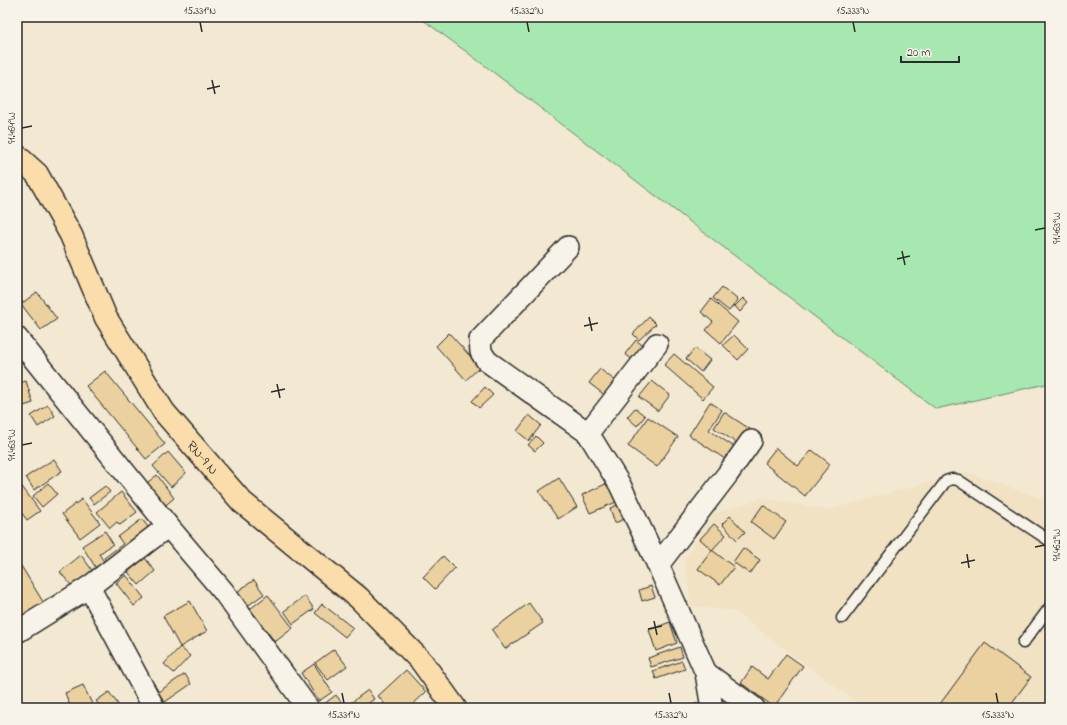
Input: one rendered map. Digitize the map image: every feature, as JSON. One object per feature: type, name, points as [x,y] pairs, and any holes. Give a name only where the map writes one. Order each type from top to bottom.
[{"type":"main road","name":"RN-9 N","points":[[17,156],[37,174],[71,235],[106,318],[164,412],[242,502],[359,598],[422,662],[455,708]]},
{"type":"street","points":[[568,247],[480,340],[481,352],[487,361],[588,433],[620,486],[658,565],[706,673],[712,708]]},
{"type":"street","points":[[17,338],[168,526],[223,591],[308,708]]},
{"type":"street","points":[[588,433],[657,344]]},
{"type":"street","points":[[658,565],[751,441]]},
{"type":"street","points":[[17,632],[89,587],[168,526]]},
{"type":"street","points":[[89,587],[154,708]]},
{"type":"street","points":[[706,673],[754,708]]},
{"type":"lane","points":[[842,618],[946,481],[952,479],[958,480],[1050,541]]},
{"type":"lane","points":[[1023,642],[1050,607]]},
{"type":"shaded area","points":[[966,472],[1050,502],[1050,708],[864,708],[734,611],[691,606],[685,558],[713,514],[763,498],[828,510]]},
{"type":"green space","points":[[419,17],[1050,17],[1050,383],[936,409]]},
{"type":"building","points":[[722,287],[738,300],[729,311],[713,298]]},
{"type":"building","points":[[37,292],[57,319],[41,330],[21,304]]},
{"type":"building","points":[[743,298],[748,303],[740,312],[735,306]]},
{"type":"building","points":[[711,299],[738,322],[721,343],[706,330],[713,322],[701,312]]},
{"type":"building","points":[[649,317],[656,324],[639,340],[633,334]]},
{"type":"building","points":[[449,333],[480,367],[466,380],[436,346]]},
{"type":"building","points":[[734,335],[748,349],[738,360],[723,345]]},
{"type":"building","points":[[636,340],[647,349],[637,363],[625,354]]},
{"type":"building","points":[[695,348],[710,360],[701,372],[686,359]]},
{"type":"building","points":[[674,354],[713,387],[703,399],[664,365]]},
{"type":"building","points":[[600,369],[622,386],[611,400],[589,383]]},
{"type":"building","points":[[105,371],[165,444],[146,459],[86,386]]},
{"type":"building","points":[[26,381],[33,403],[17,408],[17,384]]},
{"type":"building","points":[[652,381],[670,395],[658,411],[639,397]]},
{"type":"building","points":[[485,387],[493,395],[479,408],[472,401]]},
{"type":"building","points":[[710,402],[722,410],[709,430],[739,450],[731,463],[689,435]]},
{"type":"building","points":[[48,405],[55,416],[38,427],[31,416]]},
{"type":"building","points":[[635,408],[645,416],[637,426],[627,417]]},
{"type":"building","points":[[724,412],[753,431],[743,447],[714,428]]},
{"type":"building","points":[[529,415],[541,425],[529,441],[517,431]]},
{"type":"building","points":[[648,417],[678,437],[657,467],[628,446]]},
{"type":"building","points":[[536,436],[543,443],[535,451],[528,445]]},
{"type":"building","points":[[776,448],[798,466],[812,450],[830,464],[805,496],[764,463]]},
{"type":"building","points":[[168,452],[186,473],[171,487],[153,466]]},
{"type":"building","points":[[54,459],[62,471],[34,490],[26,477]]},
{"type":"building","points":[[157,475],[174,498],[161,509],[143,486]]},
{"type":"building","points":[[559,478],[577,507],[558,519],[539,491]]},
{"type":"building","points":[[17,480],[40,511],[27,520],[17,507]]},
{"type":"building","points":[[612,481],[621,500],[590,513],[582,495]]},
{"type":"building","points":[[48,483],[57,494],[42,507],[33,496]]},
{"type":"building","points":[[105,486],[110,492],[94,504],[89,498]]},
{"type":"building","points":[[121,492],[137,512],[120,525],[117,522],[110,528],[97,512]]},
{"type":"building","points":[[82,499],[100,523],[80,538],[62,514]]},
{"type":"building","points":[[622,503],[629,517],[615,523],[610,508]]},
{"type":"building","points":[[763,505],[786,522],[774,539],[751,522]]},
{"type":"building","points":[[730,516],[745,532],[737,540],[722,524]]},
{"type":"building","points":[[142,519],[153,534],[110,566],[104,558],[123,544],[118,537]]},
{"type":"building","points":[[714,524],[726,535],[712,550],[700,539]]},
{"type":"building","points":[[105,531],[113,544],[99,554],[105,563],[96,568],[82,546]]},
{"type":"building","points":[[743,548],[760,560],[750,574],[733,562]]},
{"type":"building","points":[[712,550],[734,567],[720,585],[698,569]]},
{"type":"building","points":[[81,555],[95,574],[75,590],[60,572]]},
{"type":"building","points":[[443,556],[455,568],[435,589],[423,577]]},
{"type":"building","points":[[145,558],[155,571],[139,585],[128,572]]},
{"type":"building","points":[[17,561],[45,605],[17,623]]},
{"type":"building","points":[[126,575],[144,598],[134,606],[116,583]]},
{"type":"building","points":[[254,580],[264,594],[246,607],[235,593]]},
{"type":"building","points":[[651,586],[655,597],[642,601],[639,590]]},
{"type":"building","points":[[268,595],[293,628],[275,642],[250,609]]},
{"type":"building","points":[[305,596],[314,609],[293,624],[284,611]]},
{"type":"building","points":[[190,601],[207,631],[180,647],[163,616]]},
{"type":"building","points":[[529,603],[543,623],[505,649],[492,630]]},
{"type":"building","points":[[322,604],[353,628],[345,637],[315,613]]},
{"type":"building","points":[[670,622],[677,643],[656,651],[649,630]]},
{"type":"building","points":[[985,643],[1031,677],[1008,708],[937,708]]},
{"type":"building","points":[[180,647],[190,656],[174,673],[164,664]]},
{"type":"building","points":[[680,647],[683,657],[651,667],[648,658]]},
{"type":"building","points":[[334,649],[347,666],[328,680],[315,663]]},
{"type":"building","points":[[786,654],[803,666],[774,707],[741,683],[752,667],[768,679]]},
{"type":"building","points":[[682,661],[685,669],[656,679],[653,671]]},
{"type":"building","points":[[314,664],[332,692],[319,701],[301,673]]},
{"type":"building","points":[[406,670],[426,692],[409,708],[388,708],[378,696]]},
{"type":"building","points":[[185,674],[191,684],[165,702],[158,692]]},
{"type":"building","points":[[83,685],[94,708],[71,708],[65,693]]},
{"type":"building","points":[[368,690],[374,699],[362,708],[320,707],[336,695],[345,707]]},
{"type":"building","points":[[109,692],[120,707],[119,708],[102,708],[96,701]]},
{"type":"building","points":[[701,702],[703,708],[683,708]]}]
